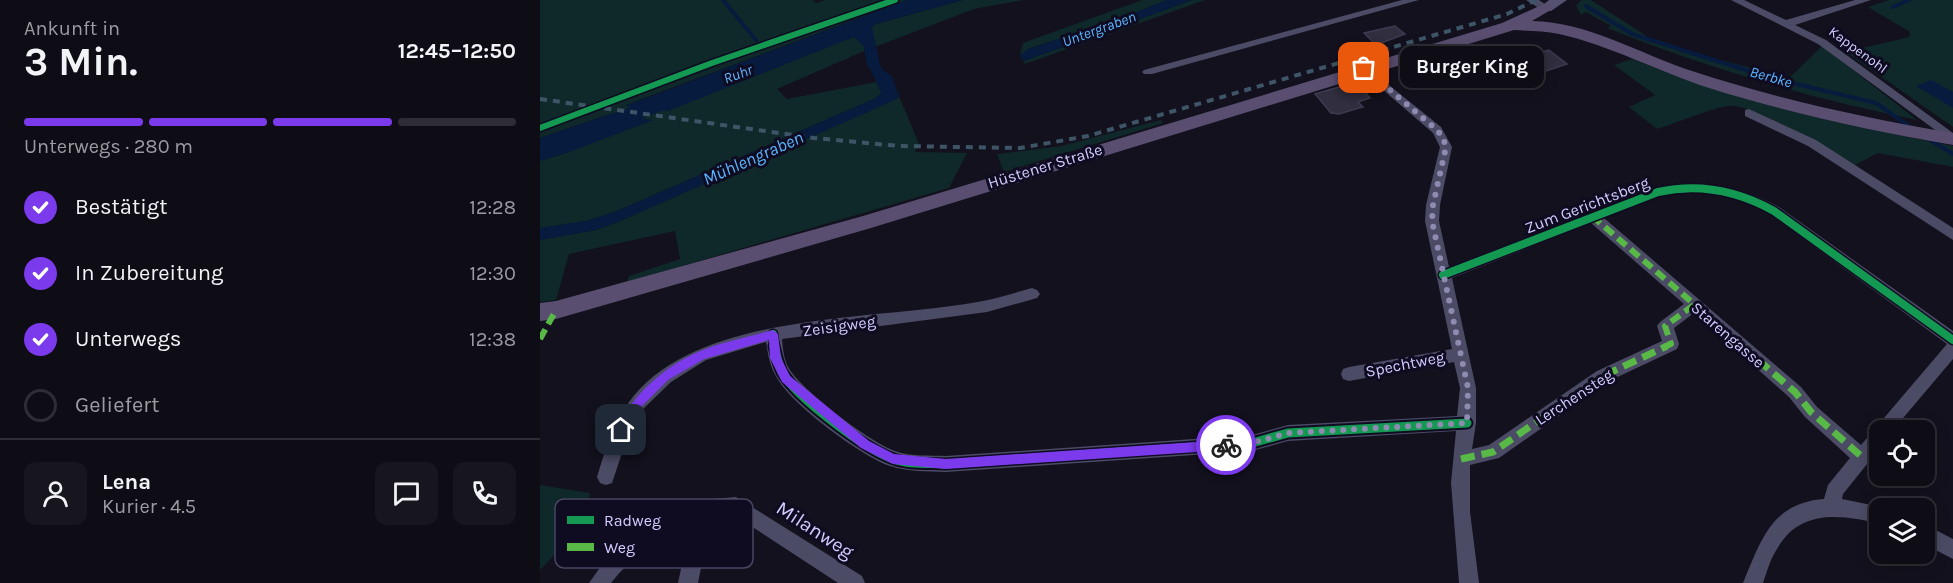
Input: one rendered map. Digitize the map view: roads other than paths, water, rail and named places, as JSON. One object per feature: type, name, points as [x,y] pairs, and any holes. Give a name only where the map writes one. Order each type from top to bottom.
[{"type":"main road","name":"Hüstener Straße","points":[[540,312],[556,310],[853,226],[1364,68],[1508,26],[1546,3]]},
{"type":"main road","points":[[1546,3],[1552,19],[1566,30]]},
{"type":"main road","points":[[1546,3],[1687,67],[1813,103],[1885,120],[1953,132]]},
{"type":"main road","points":[[1508,26],[1538,25],[1566,30],[1683,74],[1756,96],[1813,111],[1953,139]]},
{"type":"street","points":[[1148,72],[1414,0]]},
{"type":"street","name":"Kappenohl","points":[[1736,0],[1822,42],[1953,139]]},
{"type":"street","points":[[1786,24],[1866,0]]},
{"type":"street","points":[[1364,68],[1437,130],[1445,142],[1445,160],[1433,205],[1432,221],[1468,388],[1467,423],[1461,459],[1461,512],[1469,583]]},
{"type":"street","points":[[1749,113],[1812,143],[1953,235]]},
{"type":"street","name":"Zum Gerichtsberg","points":[[1443,274],[1592,216],[1671,189],[1706,189],[1735,194],[1759,202],[1797,226],[1953,340]]},
{"type":"street","name":"Starengasse","points":[[1592,216],[1795,392],[1810,412],[1861,456]]},
{"type":"street","name":"Zeisigweg","points":[[606,477],[621,430],[635,406],[665,377],[701,355],[773,334],[987,306],[1032,294]]},
{"type":"street","name":"Lerchensteg","points":[[1461,459],[1493,452],[1603,376],[1671,344],[1665,326],[1694,305]]},
{"type":"street","points":[[773,334],[776,358],[786,379],[865,444],[893,459],[946,464],[1252,443],[1288,433],[1467,423]]},
{"type":"street","points":[[1891,420],[1953,348]]},
{"type":"street","name":"Spechtweg","points":[[1349,374],[1461,354]]},
{"type":"street","points":[[1832,506],[1834,491],[1869,447]]},
{"type":"street","points":[[1753,583],[1770,541],[1788,520],[1816,508],[1832,506],[1869,513]]},
{"type":"street","name":"Milanweg","points":[[753,517],[855,583]]},
{"type":"street","points":[[1935,539],[1953,550]]},
{"type":"street","name":"Milanweg","points":[[599,583],[611,568]]},
{"type":"street","points":[[688,583],[691,568]]},
{"type":"water","points":[[907,0],[963,0],[876,24],[868,30],[872,35],[872,48],[868,50],[854,37],[668,111],[625,106]]},
{"type":"water","name":"Untergraben","points":[[1167,0],[1192,0],[1024,61],[1020,55],[1028,49],[1114,21]]},
{"type":"water","points":[[883,70],[892,76],[899,97],[895,100],[620,221],[596,230],[540,240],[540,228],[586,221],[615,212],[876,98],[881,93],[873,74]]},
{"type":"water","points":[[1931,80],[1953,92],[1953,108],[1916,86]]},
{"type":"water","points":[[610,114],[653,120],[540,161],[540,138]]},
{"type":"waterway","points":[[723,0],[756,40]]},
{"type":"waterway","points":[[1893,7],[1909,0]]},
{"type":"waterway","name":"Berbke","points":[[1586,6],[1632,34],[1771,78],[1876,103],[1910,127]]},
{"type":"waterway","name":"Mühlengraben","points":[[866,27],[874,65],[892,95],[885,98]]},
{"type":"waterway","name":"Ruhr","points":[[540,148],[680,96]]},
{"type":"waterway","name":"Berbke","points":[[1927,138],[1953,154]]},
{"type":"railway","points":[[540,99],[814,138],[899,146],[1020,148],[1088,136],[1507,14],[1536,0]]},
{"type":"place","name":"Burger King","points":[[1364,68]]}]
